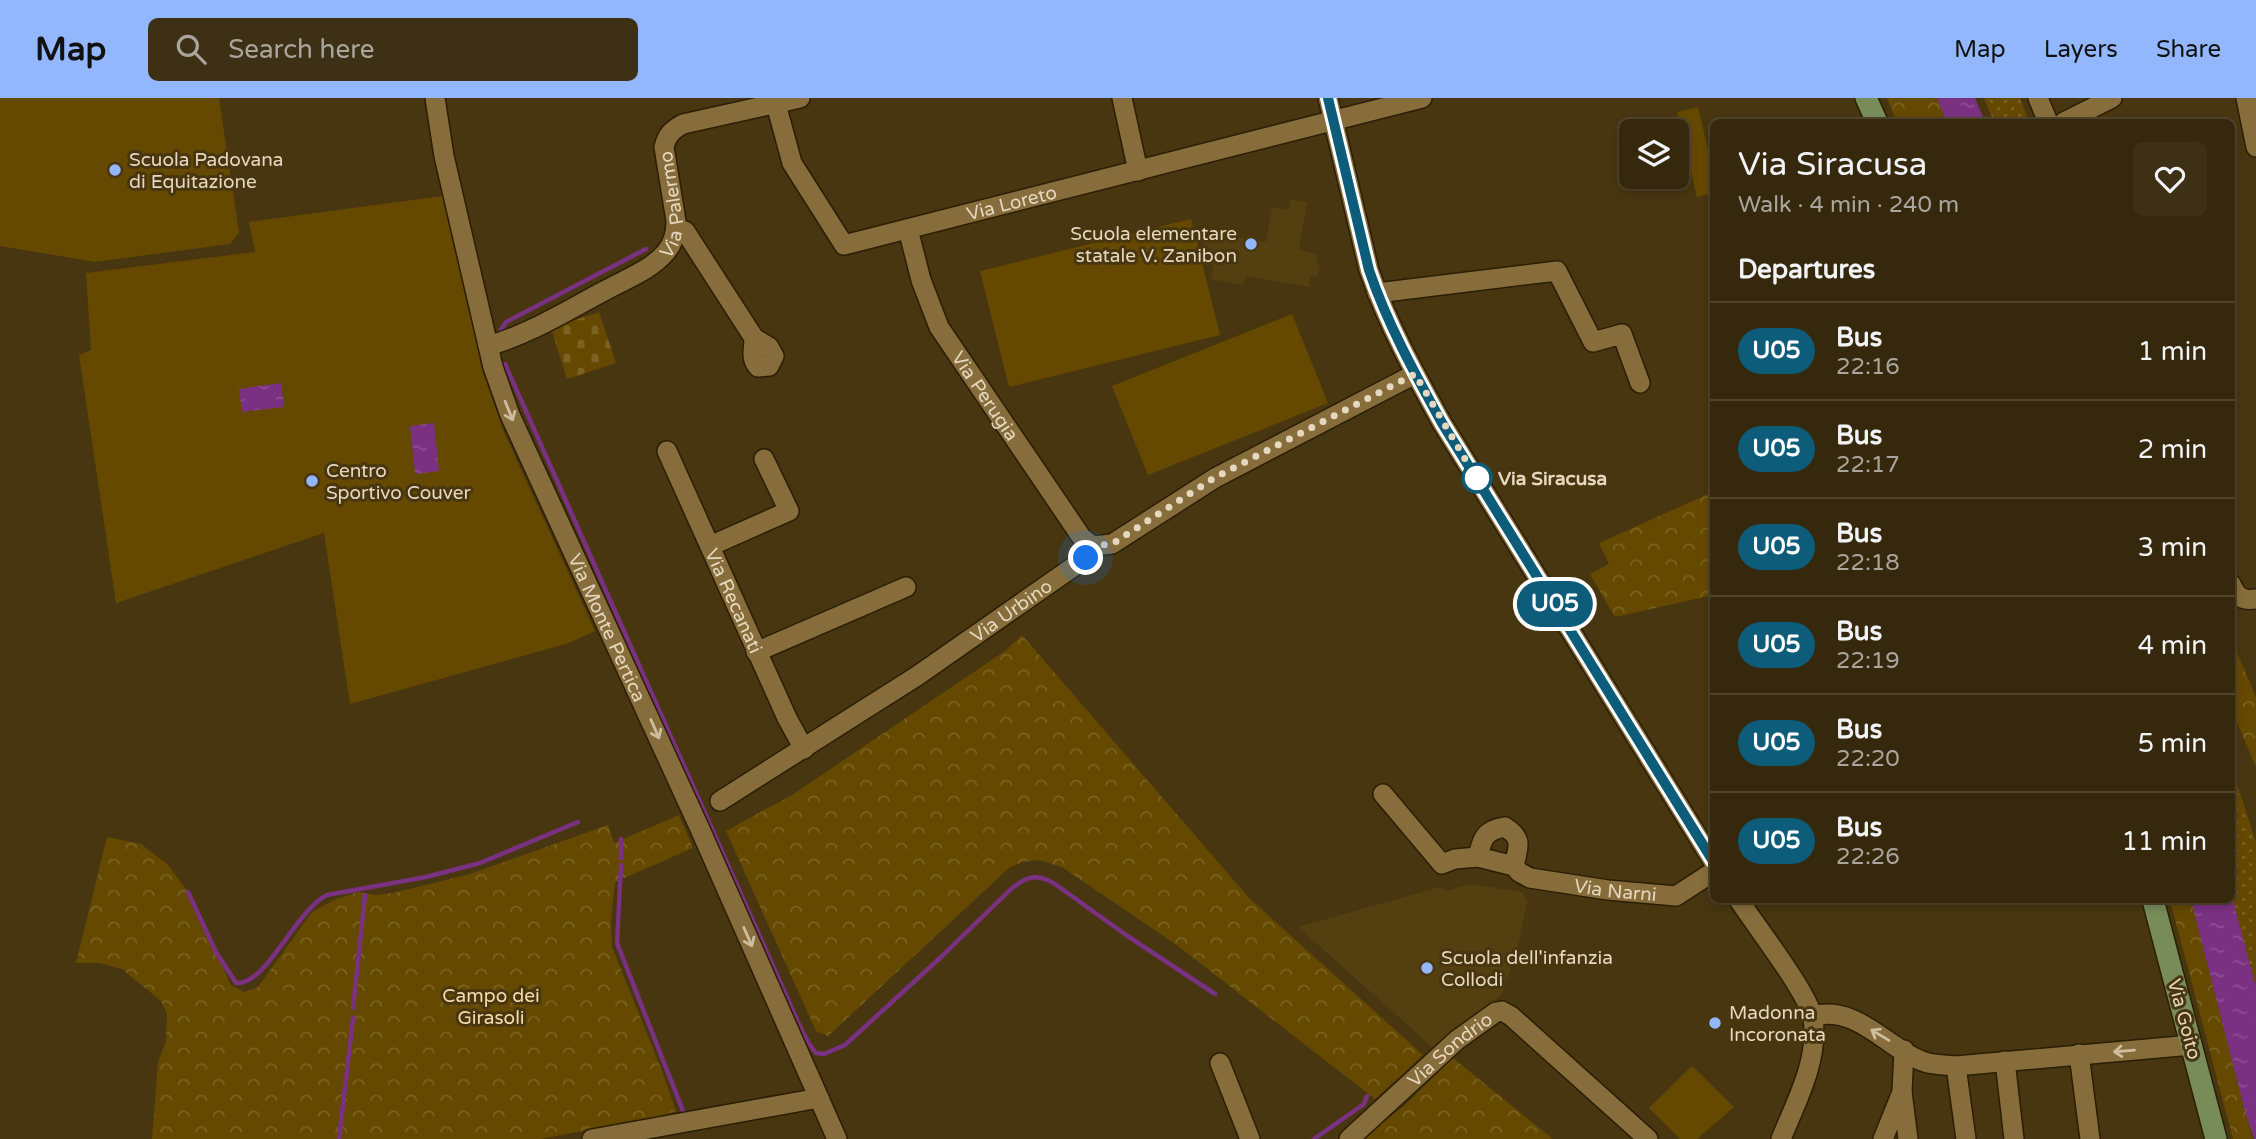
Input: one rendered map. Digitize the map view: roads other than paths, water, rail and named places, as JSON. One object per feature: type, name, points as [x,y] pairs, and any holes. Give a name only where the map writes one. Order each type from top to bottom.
[{"type":"main road","points":[[1866,98],[1876,119]]},
{"type":"main road","name":"Via Goito","points":[[2154,903],[2216,1139]]},
{"type":"street","name":"Via Monte Pertica","points":[[435,98],[444,156],[488,346],[510,415],[633,681],[837,1139]]},
{"type":"street","name":"Via Palermo","points":[[488,346],[509,340],[651,266],[667,251],[676,229],[664,146],[673,129],[683,124],[800,98]]},
{"type":"street","points":[[1122,98],[1138,171]]},
{"type":"street","points":[[1328,98],[1362,245],[1377,293],[1415,374],[1442,423],[1710,856]]},
{"type":"street","name":"Via Loreto","points":[[776,104],[792,163],[844,245],[1422,98]]},
{"type":"street","points":[[2038,98],[2047,119]]},
{"type":"street","points":[[2070,119],[2112,98]]},
{"type":"street","points":[[2250,108],[2256,147]]},
{"type":"street","points":[[676,229],[685,231],[754,338]]},
{"type":"street","name":"Via Perugia","points":[[908,229],[921,280],[939,327],[1082,538],[1093,546]]},
{"type":"street","points":[[1377,293],[1557,271],[1593,342],[1622,334],[1640,383]]},
{"type":"street","name":"Via Urbino","points":[[719,801],[804,749],[989,627],[1086,558],[1093,546],[1112,544],[1214,478],[1415,374]]},
{"type":"street","name":"Via Recanati","points":[[667,451],[756,652],[804,749]]},
{"type":"street","points":[[710,546],[797,508],[764,459]]},
{"type":"street","points":[[756,652],[906,587]]},
{"type":"street","points":[[2235,592],[2246,600],[2256,599]]},
{"type":"street","name":"Via Narni","points":[[1383,794],[1443,864],[1455,859],[1478,857],[1514,866],[1519,873],[1530,878],[1608,890],[1676,895],[1710,874]]},
{"type":"street","points":[[1478,857],[1483,837],[1488,831],[1505,827],[1516,833],[1519,842],[1514,866]]},
{"type":"street","points":[[1741,903],[1811,1011],[1814,1030],[1810,1060],[1782,1139]]},
{"type":"street","points":[[1811,1011],[1839,1014],[1852,1019],[1927,1063],[1956,1066],[2192,1045]]},
{"type":"street","name":"Via Sondrio","points":[[1349,1139],[1457,1041],[1496,1012],[1502,1012],[1511,1016],[1648,1139]]},
{"type":"street","points":[[1903,1050],[1902,1092],[1908,1139]]},
{"type":"street","points":[[2079,1054],[2090,1139]]},
{"type":"street","points":[[2005,1061],[2014,1139]]},
{"type":"street","points":[[1220,1063],[1250,1139]]},
{"type":"street","points":[[1956,1066],[1966,1139]]},
{"type":"street","points":[[1883,1139],[1902,1092]]},
{"type":"street","points":[[592,1139],[820,1098]]},
{"type":"water","points":[[1937,98],[1975,98],[1984,119],[1946,119]]},
{"type":"water","points":[[281,383],[284,407],[242,412],[239,389]]},
{"type":"water","points":[[434,423],[439,471],[415,474],[410,426]]},
{"type":"water","points":[[2192,903],[2234,903],[2256,987],[2256,1139],[2245,1111]]},
{"type":"waterway","points":[[501,330],[506,322],[646,249]]},
{"type":"waterway","points":[[505,364],[802,1031],[816,1053],[824,1054],[845,1045],[1011,889],[1022,881],[1037,877],[1055,884],[1215,994]]},
{"type":"waterway","points":[[188,892],[216,952],[236,983],[247,981],[258,973],[315,903],[327,895],[426,877],[480,863],[578,822]]},
{"type":"waterway","points":[[621,839],[621,858]]},
{"type":"waterway","points":[[621,865],[617,943],[683,1111]]},
{"type":"waterway","points":[[353,1008],[365,895]]},
{"type":"waterway","points":[[339,1139],[353,1018]]},
{"type":"waterway","points":[[1314,1139],[1364,1104],[1367,1096]]},
{"type":"place","name":"Scuola Padovana di Equitazione","points":[[115,170]]},
{"type":"place","name":"Scuola elementare statale V. Zanibon","points":[[1251,244]]},
{"type":"place","name":"Via Siracusa","points":[[1477,478]]},
{"type":"place","name":"Centro Sportivo Couver","points":[[312,481]]},
{"type":"place","name":"Scuola dell'infanzia Collodi","points":[[1427,968]]},
{"type":"place","name":"Madonna Incoronata","points":[[1715,1023]]},
{"type":"park label","name":"Campo dei Girasoli","points":[[491,1006]]}]
